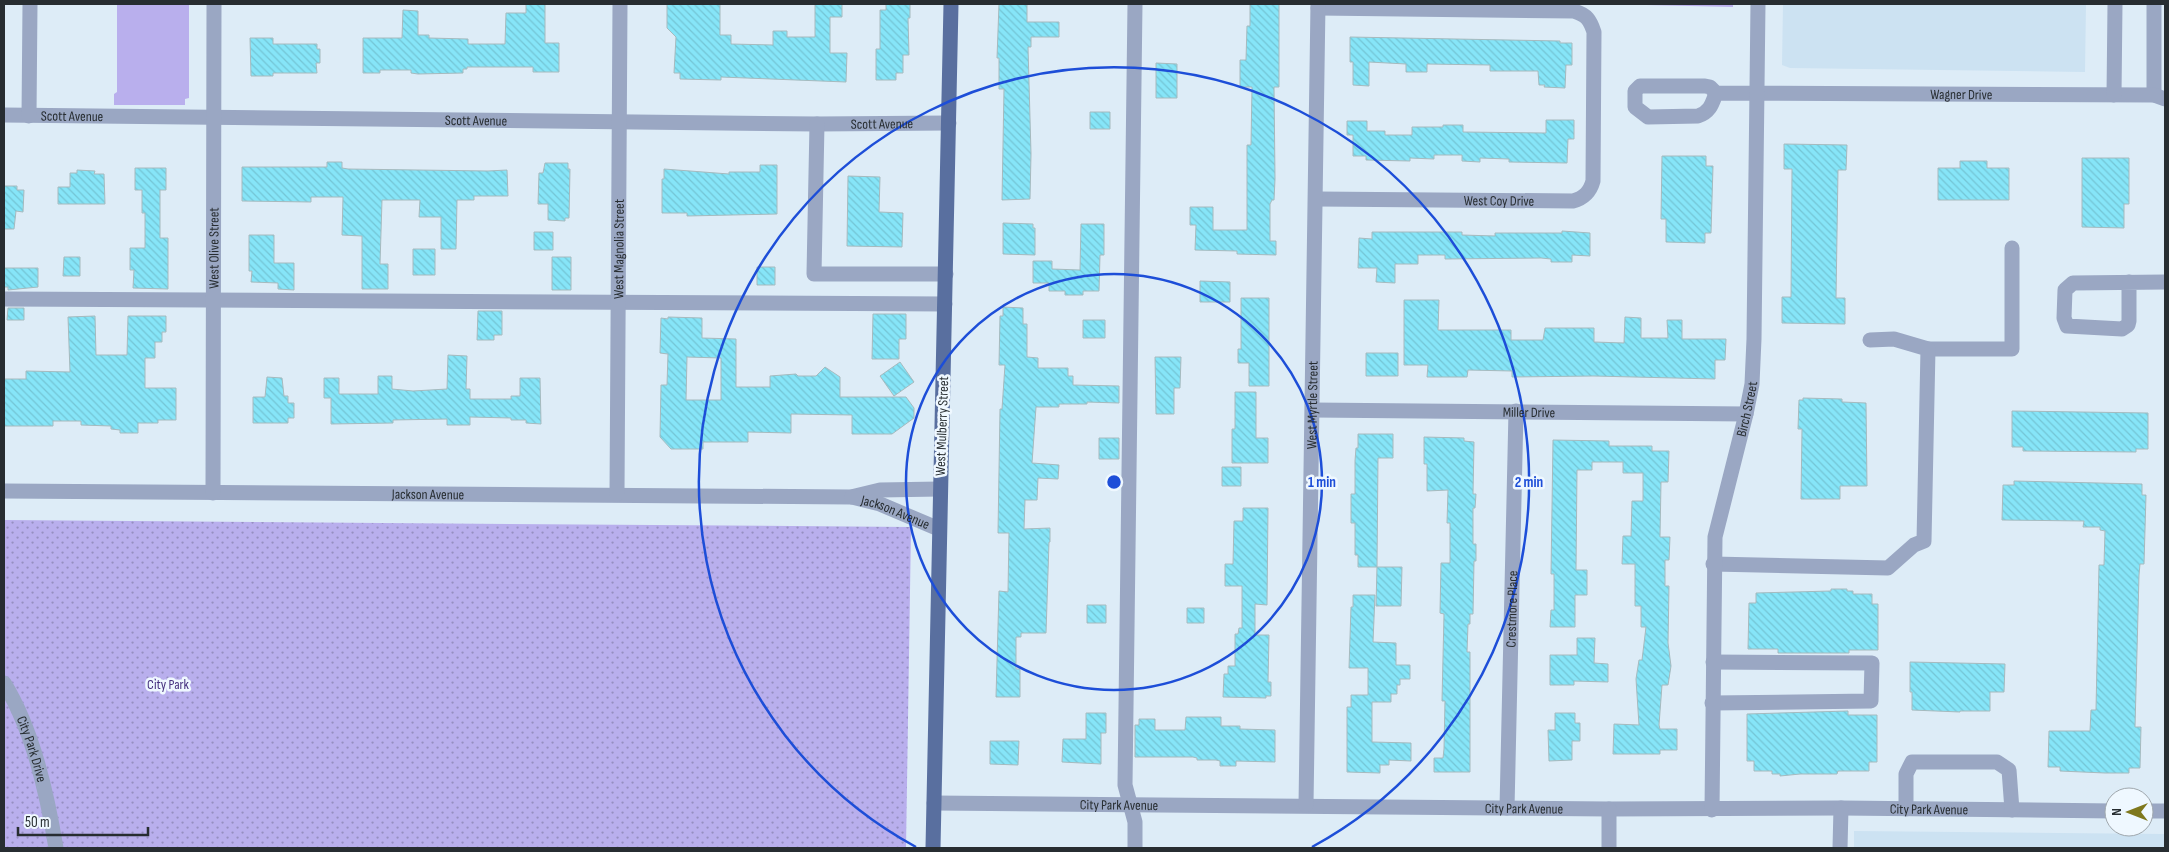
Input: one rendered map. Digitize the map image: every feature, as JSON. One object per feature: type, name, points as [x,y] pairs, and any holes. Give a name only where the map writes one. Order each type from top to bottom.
[{"type":"main road","name":"West Mulberry Street","points":[[933,848],[951,4]]},
{"type":"street","points":[[29,116],[30,4]]},
{"type":"street","name":"West Olive Street","points":[[213,493],[214,4]]},
{"type":"street","name":"West Magnolia Street","points":[[617,494],[620,4]]},
{"type":"street","points":[[1135,4],[1125,785],[1135,822],[1135,848]]},
{"type":"street","name":"Birch Street","points":[[1712,810],[1713,564],[1715,538],[1752,384],[1758,4]]},
{"type":"street","points":[[2114,95],[2115,4]]},
{"type":"street","points":[[2154,4],[2159,97]]},
{"type":"street","name":"West Coy Drive","points":[[1317,200],[1579,199],[1588,192],[1593,180],[1594,32],[1590,21],[1582,13],[1574,11],[1318,6]]},
{"type":"street","name":"West Myrtle Street","points":[[1306,805],[1317,200],[1318,6]]},
{"type":"street","name":"Wagner Drive","points":[[1716,93],[1711,107],[1705,113],[1698,116],[1648,117],[1635,106],[1635,91],[1640,86],[1705,86],[1710,87],[1716,93],[2114,95],[2159,97]]},
{"type":"street","name":"Scott Avenue","points":[[4,115],[817,124],[949,123]]},
{"type":"street","points":[[817,124],[814,274],[946,274]]},
{"type":"street","points":[[1870,340],[1894,339],[1928,350],[2012,349],[2012,248]]},
{"type":"street","points":[[2128,282],[2129,321],[2126,327],[2122,329],[2067,326],[2064,318],[2065,290],[2073,283],[2128,282],[2165,282]]},
{"type":"street","points":[[4,299],[945,304]]},
{"type":"street","points":[[1713,564],[1888,568],[1914,545],[1924,541],[1928,350]]},
{"type":"street","name":"Miller Drive","points":[[1313,410],[1746,414]]},
{"type":"street","name":"Crestmore Place","points":[[1507,808],[1516,411]]},
{"type":"street","name":"Jackson Avenue","points":[[851,497],[880,490],[940,489]]},
{"type":"street","name":"Jackson Avenue","points":[[4,491],[851,497],[880,504],[939,529]]},
{"type":"street","points":[[1712,703],[1871,701],[1872,663],[1713,662]]},
{"type":"street","name":"City Park Drive","points":[[4,683],[26,730],[39,768],[56,848]]},
{"type":"street","points":[[1906,809],[1906,774],[1912,762],[1997,762],[2009,770],[2012,810]]},
{"type":"street","name":"City Park Avenue","points":[[934,803],[1712,810],[1841,808],[2104,811]]},
{"type":"street","points":[[1840,848],[1841,808]]},
{"type":"street","points":[[1609,809],[1609,848]]},
{"type":"shaded area","points":[[1783,4],[2086,4],[2085,72],[1790,68],[1782,65]]},
{"type":"shaded area","points":[[1854,831],[2104,833],[2104,837],[2154,837],[2154,834],[2165,834],[2165,848],[1854,848]]},
{"type":"green space","points":[[117,4],[189,4],[189,98],[185,99],[185,105],[114,105],[114,94],[117,92]]},
{"type":"green space","points":[[1603,4],[1733,4],[1733,7]]},
{"type":"green space","name":"City Park","points":[[4,520],[911,527],[906,848],[4,848]]},
{"type":"building","points":[[526,4],[545,4],[545,43],[559,43],[559,72],[533,72],[533,67],[467,67],[467,69],[463,69],[463,73],[418,74],[411,73],[411,70],[380,70],[380,73],[363,73],[363,38],[402,38],[403,10],[418,11],[418,35],[429,35],[429,38],[468,39],[468,44],[505,44],[506,13],[526,13]]},
{"type":"building","points":[[667,4],[720,4],[720,35],[731,35],[731,44],[773,45],[773,31],[787,31],[787,37],[815,37],[815,4],[842,4],[842,17],[830,17],[830,53],[847,53],[846,82],[721,77],[721,80],[680,79],[680,73],[674,73],[676,37],[667,28]]},
{"type":"building","points":[[886,4],[910,4],[910,18],[908,18],[909,55],[903,55],[903,73],[896,73],[896,80],[876,80],[876,49],[880,49],[880,10],[886,10]]},
{"type":"building","points":[[999,4],[1027,4],[1027,22],[1059,22],[1059,37],[1031,37],[1031,47],[1028,47],[1031,154],[1030,199],[1002,200],[1004,89],[999,89],[999,58],[997,58]]},
{"type":"building","points":[[1250,4],[1279,4],[1279,87],[1274,87],[1275,179],[1274,200],[1270,204],[1270,241],[1276,241],[1276,255],[1237,254],[1237,251],[1195,250],[1196,225],[1190,225],[1190,207],[1213,207],[1213,230],[1247,230],[1247,145],[1251,145],[1252,87],[1240,87],[1240,60],[1246,60],[1247,26],[1250,26]]},
{"type":"building","points":[[1350,37],[1560,41],[1560,43],[1572,43],[1572,65],[1566,65],[1565,88],[1539,85],[1538,71],[1490,71],[1490,65],[1427,64],[1427,72],[1406,72],[1406,64],[1369,62],[1369,86],[1353,85],[1353,62],[1350,62]]},
{"type":"building","points":[[250,38],[273,38],[273,44],[317,44],[317,49],[320,49],[320,63],[316,63],[317,73],[273,73],[273,76],[251,76]]},
{"type":"building","points":[[1156,63],[1177,64],[1177,98],[1156,98]]},
{"type":"building","points":[[1090,112],[1110,112],[1110,129],[1090,129]]},
{"type":"building","points":[[1546,120],[1574,120],[1574,139],[1568,139],[1567,163],[1509,162],[1509,159],[1480,158],[1480,162],[1462,161],[1462,155],[1434,155],[1434,159],[1410,158],[1410,161],[1366,160],[1366,156],[1353,156],[1353,135],[1347,135],[1347,121],[1367,121],[1367,131],[1385,131],[1385,135],[1412,135],[1412,127],[1443,127],[1443,125],[1463,125],[1463,132],[1546,133]]},
{"type":"building","points":[[1784,144],[1847,145],[1846,170],[1838,170],[1836,298],[1845,298],[1845,324],[1782,323],[1782,297],[1791,297],[1792,169],[1784,169]]},
{"type":"building","points":[[1662,156],[1706,156],[1706,166],[1713,166],[1711,233],[1705,233],[1705,243],[1666,242],[1666,219],[1661,219]]},
{"type":"building","points":[[2082,158],[2129,158],[2129,204],[2124,204],[2124,228],[2082,227]]},
{"type":"building","points":[[1960,161],[1987,161],[1987,168],[2009,168],[2009,200],[1938,200],[1938,168],[1960,168]]},
{"type":"building","points":[[327,162],[342,162],[342,168],[348,169],[507,170],[508,196],[474,196],[474,200],[457,200],[456,249],[441,249],[441,217],[419,217],[420,200],[382,200],[380,264],[388,264],[388,289],[362,289],[362,236],[342,235],[343,197],[311,197],[311,202],[242,201],[242,167],[327,167]]},
{"type":"building","points":[[545,163],[568,163],[568,169],[570,169],[569,218],[565,218],[565,221],[548,220],[548,204],[538,204],[539,173],[543,173]]},
{"type":"building","points":[[760,165],[777,165],[777,214],[687,216],[687,213],[662,213],[662,179],[664,179],[664,169],[729,174],[729,172],[760,172]]},
{"type":"building","points":[[135,168],[166,168],[166,190],[160,190],[160,238],[168,238],[168,289],[133,288],[134,270],[130,270],[130,248],[145,248],[145,213],[142,213],[142,190],[135,190]]},
{"type":"building","points":[[77,170],[95,171],[94,174],[104,174],[105,204],[58,204],[58,187],[70,187],[70,173],[77,173]]},
{"type":"building","points":[[848,176],[880,177],[879,212],[903,213],[902,247],[847,246]]},
{"type":"building","points":[[4,186],[17,186],[17,190],[24,190],[23,212],[16,211],[14,229],[4,229]]},
{"type":"building","points":[[1003,223],[1033,224],[1033,228],[1035,228],[1035,255],[1003,254]]},
{"type":"building","points":[[1081,224],[1104,224],[1104,255],[1100,255],[1099,291],[1083,291],[1083,295],[1065,295],[1065,291],[1049,291],[1049,283],[1033,283],[1033,261],[1052,261],[1052,269],[1080,270]]},
{"type":"building","points":[[1562,231],[1590,233],[1590,256],[1572,255],[1572,262],[1551,262],[1551,259],[1541,258],[1445,259],[1445,255],[1418,255],[1418,264],[1395,264],[1395,283],[1376,282],[1377,268],[1358,268],[1359,238],[1372,239],[1372,232],[1462,232],[1462,235],[1495,236],[1495,233],[1562,233]]},
{"type":"building","points":[[534,232],[553,232],[553,250],[534,250]]},
{"type":"building","points":[[249,235],[274,235],[274,263],[294,263],[294,290],[278,289],[278,283],[251,282],[252,271],[249,271]]},
{"type":"building","points":[[413,249],[435,249],[435,275],[413,275]]},
{"type":"building","points":[[64,257],[80,257],[80,276],[63,276]]},
{"type":"building","points":[[552,257],[571,257],[571,290],[552,290]]},
{"type":"building","points":[[757,267],[775,267],[775,285],[757,285]]},
{"type":"building","points":[[4,268],[38,268],[38,287],[8,290],[8,287],[4,287]]},
{"type":"building","points":[[1200,281],[1230,282],[1230,302],[1200,302]]},
{"type":"building","points":[[1241,298],[1269,298],[1269,386],[1249,386],[1249,363],[1238,363],[1238,349],[1241,349]]},
{"type":"building","points":[[1404,300],[1439,300],[1438,330],[1511,330],[1511,340],[1543,340],[1545,328],[1594,328],[1594,342],[1624,343],[1625,317],[1641,318],[1641,338],[1668,338],[1667,320],[1682,320],[1682,339],[1726,339],[1725,360],[1715,360],[1715,379],[1594,376],[1512,377],[1512,371],[1468,370],[1467,377],[1427,377],[1428,365],[1404,365]]},
{"type":"building","points":[[1003,307],[1023,308],[1023,324],[1027,324],[1027,357],[1038,358],[1038,368],[1068,368],[1068,376],[1073,376],[1073,385],[1119,386],[1119,403],[1087,402],[1087,404],[1059,404],[1059,407],[1036,407],[1032,463],[1059,465],[1058,479],[1038,478],[1037,500],[1025,500],[1024,529],[1050,528],[1050,542],[1046,633],[1021,633],[1021,637],[1016,637],[1016,669],[1020,669],[1020,697],[996,697],[999,591],[1008,592],[1009,533],[998,533],[1000,409],[1002,409],[1005,365],[999,365],[1000,316],[1003,316]]},
{"type":"building","points":[[8,308],[24,308],[24,320],[7,320]]},
{"type":"building","points":[[478,311],[502,311],[502,335],[494,335],[494,340],[477,340]]},
{"type":"building","points":[[873,314],[906,314],[906,339],[899,339],[899,359],[872,359]]},
{"type":"building","points":[[95,316],[96,355],[127,355],[128,316],[166,316],[166,332],[162,332],[162,342],[155,342],[155,358],[145,358],[145,388],[176,388],[176,420],[158,420],[158,423],[138,423],[138,433],[120,433],[120,430],[111,429],[111,426],[81,425],[81,421],[53,421],[53,426],[4,426],[4,379],[26,379],[26,371],[70,372],[68,317]]},
{"type":"building","points":[[668,317],[702,318],[702,338],[736,339],[736,387],[770,387],[770,376],[796,374],[798,376],[816,376],[825,367],[840,377],[840,397],[906,397],[914,408],[914,418],[892,434],[852,434],[852,415],[791,414],[791,433],[748,432],[748,442],[703,442],[703,449],[671,449],[660,437],[661,385],[667,385],[668,354],[660,353],[661,318],[668,319]],"holes":[[[687,357],[721,358],[721,400],[686,400]]]},
{"type":"building","points":[[1083,320],[1105,320],[1105,338],[1083,338]]},
{"type":"building","points":[[1366,353],[1398,353],[1398,376],[1366,376]]},
{"type":"building","points":[[448,355],[467,356],[466,389],[470,389],[470,399],[511,399],[511,396],[520,396],[520,378],[540,378],[541,424],[526,423],[526,420],[511,420],[511,418],[470,417],[470,425],[447,425],[447,419],[393,420],[393,423],[331,424],[331,398],[324,398],[324,378],[339,378],[339,394],[378,394],[378,376],[392,376],[392,389],[413,391],[447,389]]},
{"type":"building","points":[[1155,357],[1181,357],[1180,388],[1174,388],[1174,414],[1156,414]]},
{"type":"building","points":[[900,362],[914,382],[894,396],[880,376]]},
{"type":"building","points":[[267,377],[282,378],[284,396],[288,396],[288,403],[294,403],[294,418],[288,418],[288,423],[253,423],[253,397],[265,397]]},
{"type":"building","points":[[1235,392],[1256,392],[1256,438],[1268,438],[1268,463],[1232,463],[1232,429],[1235,429]]},
{"type":"building","points":[[1803,398],[1842,399],[1842,402],[1866,403],[1867,486],[1840,486],[1840,499],[1801,499],[1802,429],[1798,429],[1799,400],[1803,400]]},
{"type":"building","points":[[2012,411],[2148,413],[2148,449],[2136,449],[2136,452],[2023,451],[2023,447],[2012,447]]},
{"type":"building","points":[[1358,434],[1393,434],[1393,458],[1378,458],[1377,567],[1358,567],[1358,555],[1355,555],[1355,523],[1351,523],[1351,494],[1355,494],[1355,461],[1356,448],[1358,448]]},
{"type":"building","points":[[1424,437],[1464,438],[1464,441],[1474,442],[1473,494],[1476,494],[1475,508],[1473,508],[1473,544],[1476,544],[1476,561],[1474,561],[1473,614],[1470,614],[1470,624],[1468,624],[1467,652],[1470,652],[1470,772],[1434,772],[1434,758],[1443,758],[1444,749],[1445,701],[1442,701],[1444,614],[1440,613],[1441,563],[1450,563],[1450,523],[1447,523],[1448,490],[1427,491]]},
{"type":"building","points":[[1099,438],[1119,438],[1119,459],[1099,459]]},
{"type":"building","points":[[1553,440],[1609,441],[1609,446],[1652,446],[1652,451],[1669,451],[1668,482],[1661,482],[1660,537],[1670,537],[1669,560],[1665,560],[1665,586],[1669,586],[1668,643],[1671,666],[1668,685],[1662,685],[1659,725],[1660,729],[1677,729],[1677,750],[1660,750],[1660,754],[1613,754],[1614,724],[1639,725],[1636,679],[1639,660],[1642,660],[1646,627],[1641,627],[1641,606],[1635,606],[1635,564],[1622,564],[1623,536],[1631,536],[1632,501],[1643,501],[1643,473],[1623,473],[1623,462],[1592,462],[1592,470],[1577,470],[1576,570],[1587,570],[1587,595],[1575,595],[1575,627],[1550,627],[1551,610],[1554,610],[1554,574],[1551,574]]},
{"type":"building","points":[[1222,467],[1241,467],[1241,486],[1222,486]]},
{"type":"building","points":[[2014,481],[2142,484],[2142,495],[2146,495],[2144,564],[2140,564],[2139,575],[2135,727],[2141,727],[2140,768],[2129,768],[2129,773],[2060,771],[2060,767],[2048,767],[2049,731],[2090,731],[2091,710],[2096,710],[2099,565],[2104,565],[2105,531],[2100,530],[2100,527],[2083,527],[2084,521],[2002,520],[2003,485],[2014,485]]},
{"type":"building","points":[[1243,508],[1268,508],[1267,605],[1255,604],[1255,635],[1269,635],[1268,682],[1271,682],[1271,696],[1266,696],[1266,698],[1223,697],[1224,674],[1228,674],[1228,666],[1235,666],[1235,634],[1238,634],[1239,628],[1242,628],[1242,586],[1225,586],[1225,564],[1233,564],[1234,521],[1243,521]]},
{"type":"building","points":[[1377,567],[1402,567],[1401,606],[1376,606]]},
{"type":"building","points":[[1831,589],[1847,589],[1847,591],[1853,591],[1853,594],[1872,594],[1872,604],[1878,604],[1878,650],[1849,650],[1849,653],[1778,653],[1778,649],[1748,649],[1749,603],[1756,603],[1756,593],[1831,591]]},
{"type":"building","points":[[1353,595],[1375,595],[1373,642],[1396,643],[1396,665],[1410,665],[1410,679],[1400,679],[1400,685],[1397,685],[1397,694],[1391,694],[1391,702],[1372,702],[1372,742],[1411,743],[1411,761],[1389,760],[1389,765],[1380,765],[1380,773],[1347,772],[1347,707],[1351,707],[1351,695],[1368,695],[1368,668],[1349,668]]},
{"type":"building","points":[[1087,605],[1106,605],[1106,623],[1087,623]]},
{"type":"building","points":[[1187,608],[1204,608],[1204,623],[1187,623]]},
{"type":"building","points":[[1577,638],[1595,638],[1594,663],[1608,664],[1608,682],[1574,681],[1574,685],[1550,685],[1550,655],[1577,655]]},
{"type":"building","points":[[1910,662],[2005,664],[2004,692],[1990,692],[1990,711],[1912,710]]},
{"type":"building","points":[[1848,711],[1848,715],[1877,715],[1877,762],[1869,762],[1869,771],[1838,771],[1837,774],[1780,776],[1780,774],[1772,774],[1772,771],[1754,771],[1754,761],[1747,761],[1747,714]]},
{"type":"building","points":[[1086,713],[1106,713],[1106,733],[1101,733],[1101,764],[1062,762],[1063,739],[1086,739]]},
{"type":"building","points":[[1555,713],[1575,713],[1575,723],[1580,723],[1580,741],[1572,741],[1572,760],[1549,761],[1548,730],[1555,730]]},
{"type":"building","points":[[1186,717],[1221,717],[1221,726],[1240,726],[1240,729],[1275,730],[1275,762],[1236,761],[1236,766],[1220,766],[1220,761],[1197,760],[1197,758],[1193,757],[1135,757],[1135,725],[1139,725],[1139,719],[1155,719],[1155,730],[1185,730]]},
{"type":"building","points":[[990,741],[1019,741],[1018,765],[990,764]]}]
